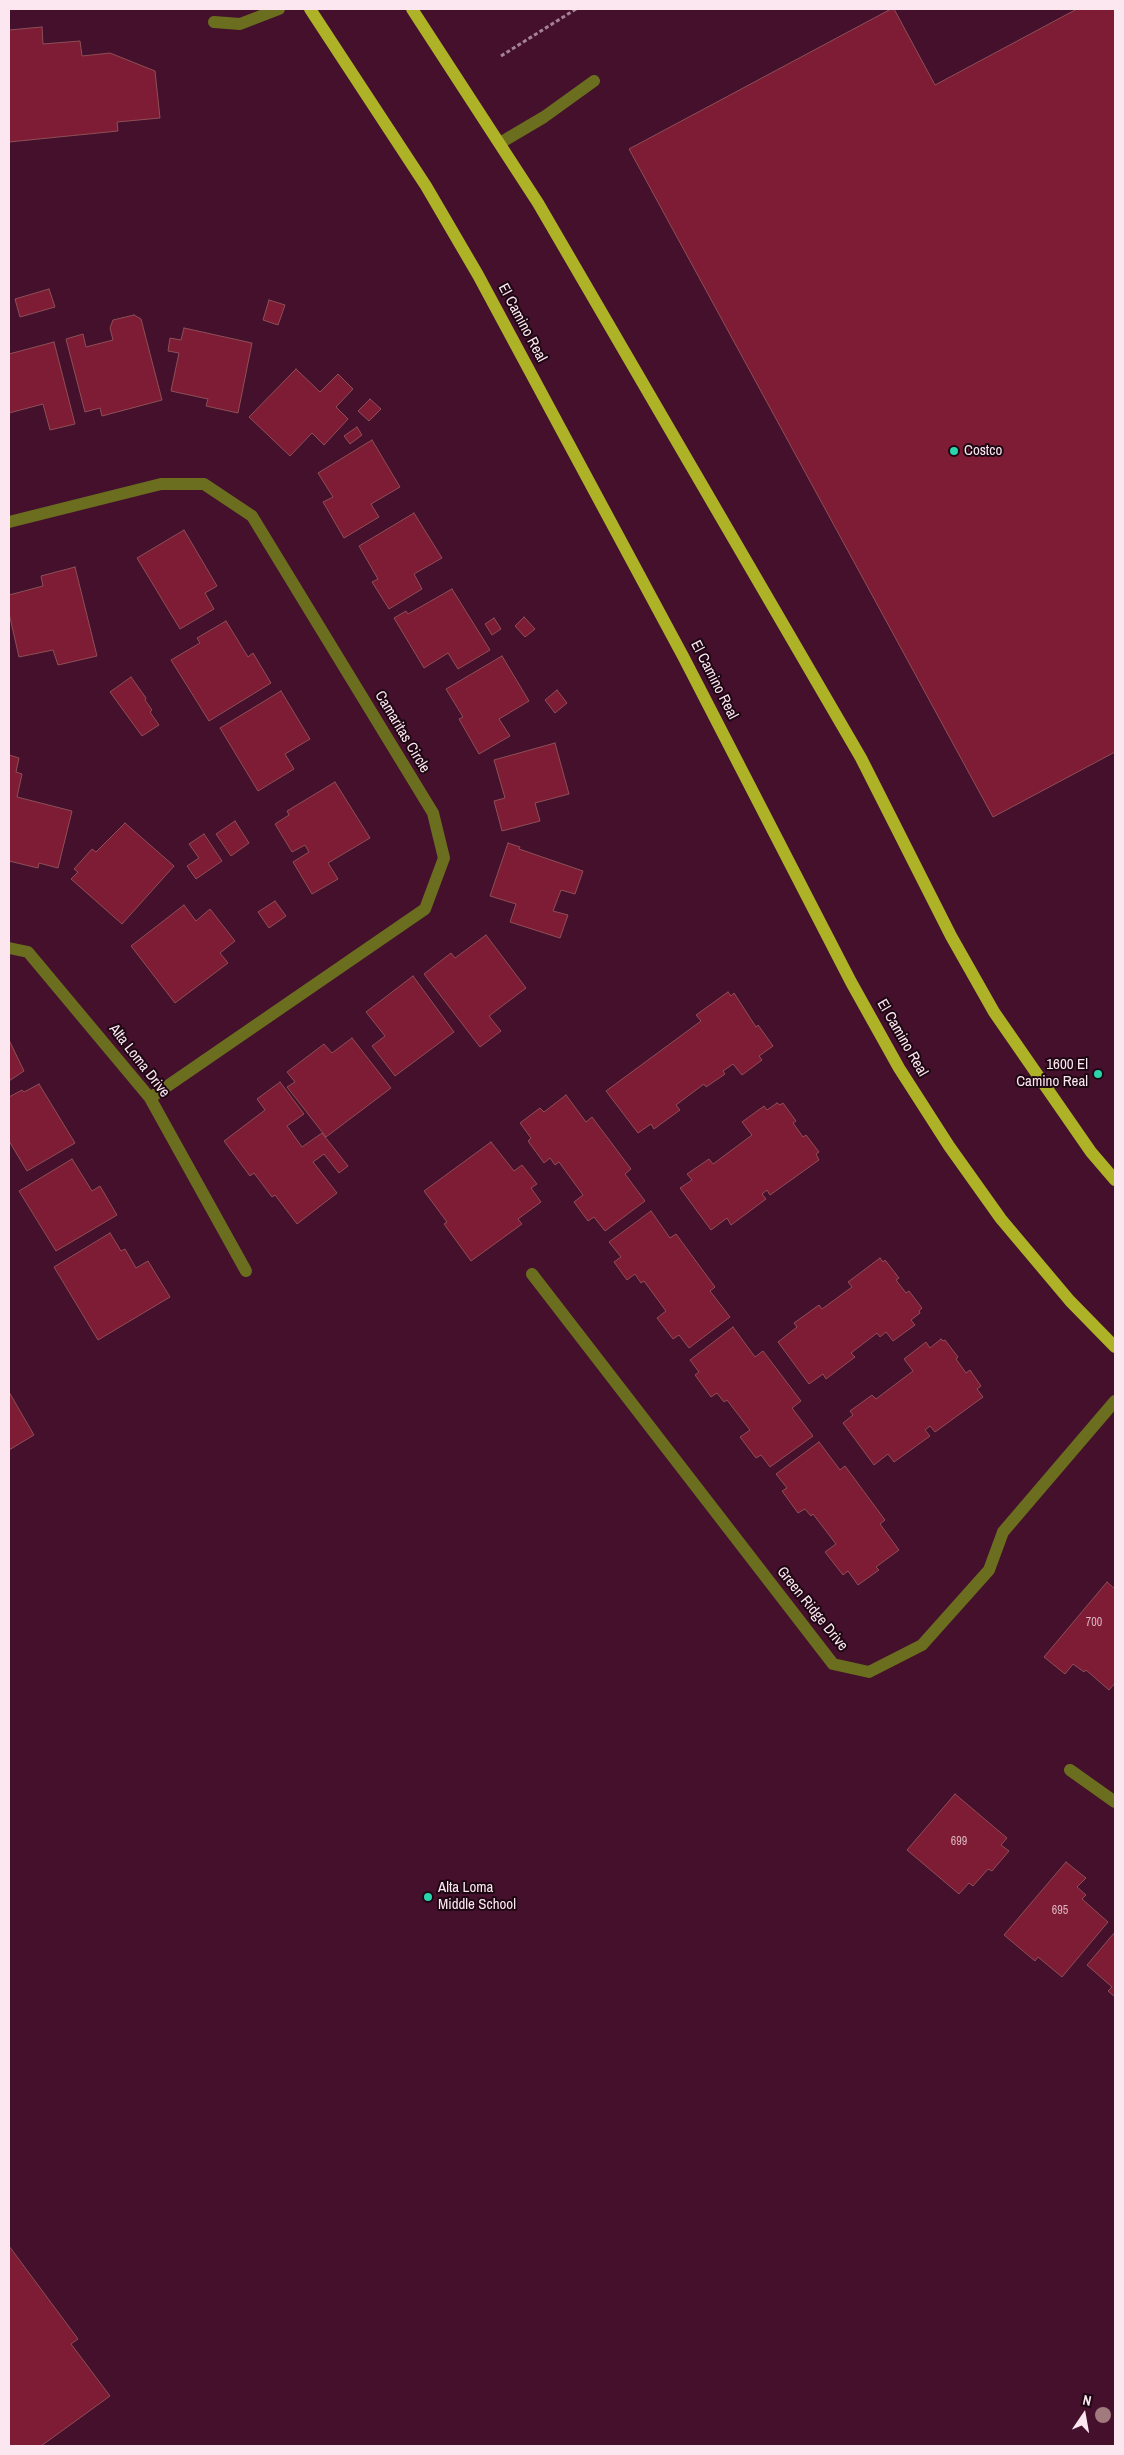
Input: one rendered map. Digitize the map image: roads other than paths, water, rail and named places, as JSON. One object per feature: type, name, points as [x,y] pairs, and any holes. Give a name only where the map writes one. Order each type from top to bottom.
[{"type":"main road","name":"El Camino Real","points":[[310,9],[426,186],[478,275],[684,658],[851,982],[899,1068],[949,1146],[1000,1219],[1070,1301],[1115,1346]]},
{"type":"main road","points":[[416,11],[548,220],[861,758],[951,936],[994,1012],[1085,1144],[1115,1180]]},
{"type":"street","points":[[214,22],[240,24],[279,9]]},
{"type":"street","points":[[500,143],[544,117],[594,81]]},
{"type":"street","name":"Camaritas Circle","points":[[9,522],[161,484],[204,484],[252,516],[432,814],[444,858],[425,909],[150,1098]]},
{"type":"street","name":"Alta Loma Drive","points":[[9,948],[28,952],[150,1098],[246,1271]]},
{"type":"street","name":"Green Ridge Drive","points":[[532,1274],[833,1664],[869,1672],[922,1645],[990,1570],[1003,1532],[1115,1401]]},
{"type":"street","points":[[1070,1770],[1115,1802]]},
{"type":"place","name":"Costco","points":[[954,451]]},
{"type":"place","name":"1600 El Camino Real","points":[[1098,1074]]},
{"type":"place","name":"Alta Loma Middle School","points":[[428,1897]]}]
